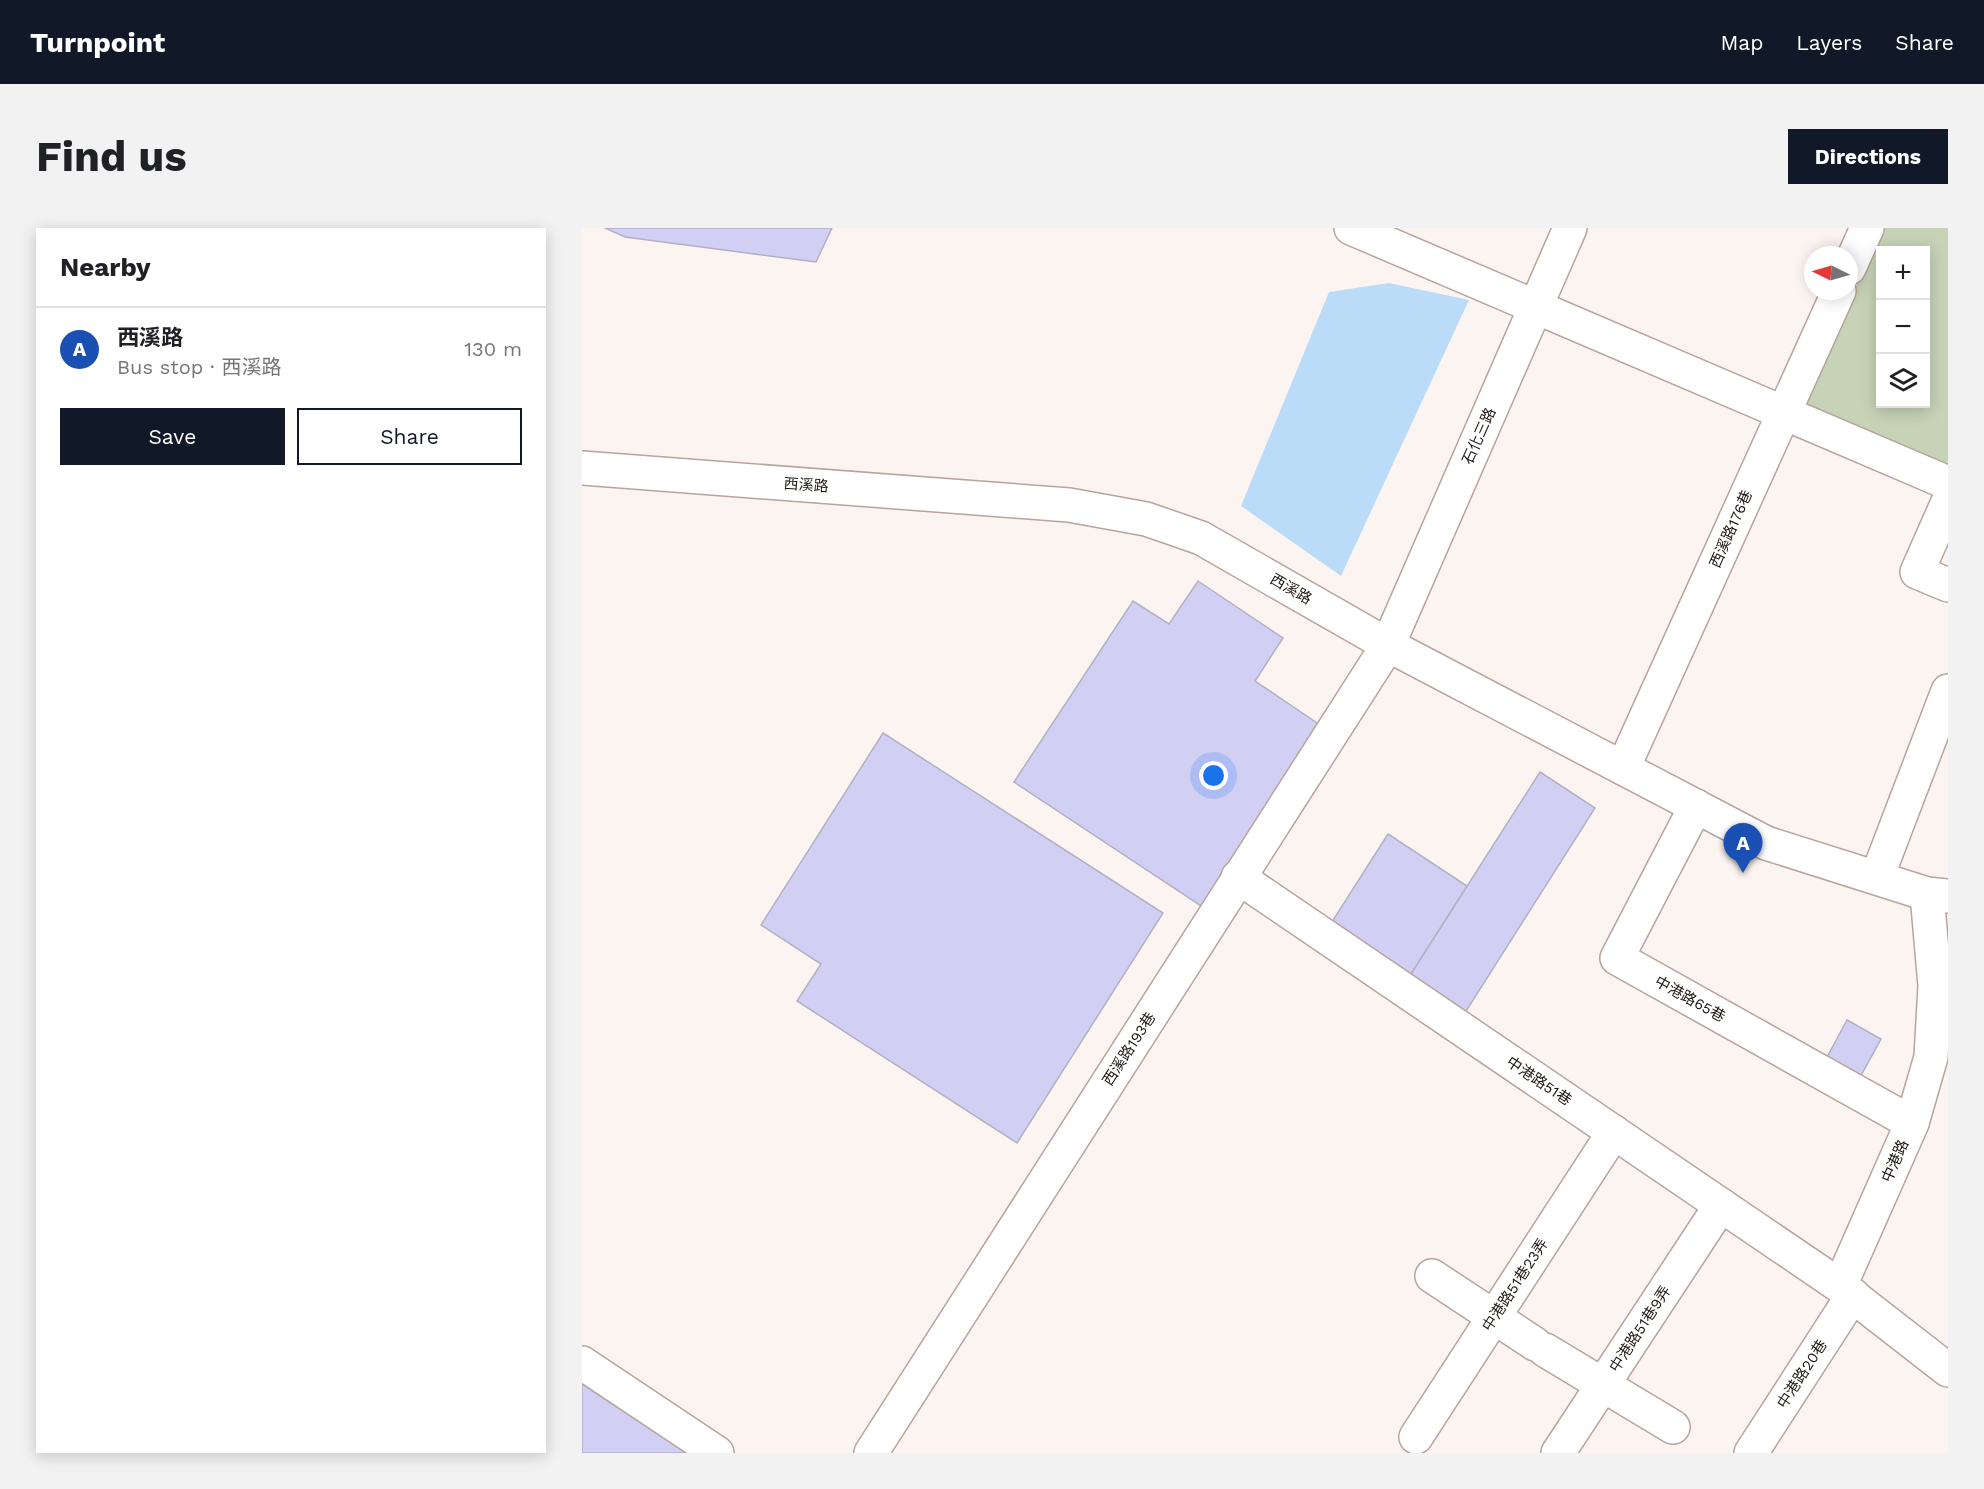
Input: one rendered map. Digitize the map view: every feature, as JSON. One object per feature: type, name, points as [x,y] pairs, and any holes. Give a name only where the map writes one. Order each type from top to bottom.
[{"type":"street","points":[[1351,228],[1948,483]]},
{"type":"street","name":"石化三路","points":[[1388,645],[1570,228]]},
{"type":"street","points":[[1858,248],[1867,228]]},
{"type":"street","name":"西溪路176巷","points":[[1623,768],[1835,300]]},
{"type":"street","name":"西溪路","points":[[582,468],[1069,505],[1146,519],[1201,538],[1388,645],[1766,843],[1938,895]]},
{"type":"street","points":[[1948,502],[1917,572],[1948,585]]},
{"type":"street","name":"西溪路193巷","points":[[871,1453],[1388,645]]},
{"type":"street","points":[[1877,877],[1948,691]]},
{"type":"street","name":"中港路65巷","points":[[1696,806],[1617,958],[1912,1123]]},
{"type":"street","name":"中港路51巷","points":[[1238,878],[1846,1290]]},
{"type":"street","name":"中港路","points":[[1846,1290],[1912,1123],[1931,1057],[1938,895]]},
{"type":"street","name":"中港路51巷23弄","points":[[1416,1437],[1614,1132]]},
{"type":"street","name":"中港路51巷9弄","points":[[1558,1453],[1721,1205]]},
{"type":"street","points":[[1432,1276],[1540,1347],[1673,1426]]},
{"type":"street","points":[[1846,1290],[1948,1370]]},
{"type":"street","name":"中港路20巷","points":[[1751,1453],[1846,1290]]},
{"type":"street","points":[[582,1363],[717,1453]]},
{"type":"green space","points":[[1877,228],[1948,228],[1948,475],[1796,410],[1845,300],[1858,300],[1858,271]]},
{"type":"water","points":[[1389,283],[1469,300],[1341,576],[1241,506],[1329,292]]},
{"type":"building","points":[[605,228],[832,228],[816,262],[625,237]]},
{"type":"building","points":[[1198,581],[1283,638],[1255,681],[1320,725],[1201,906],[1014,782],[1133,601],[1169,624]]},
{"type":"building","points":[[883,733],[1163,913],[1017,1143],[797,1001],[821,964],[761,925]]},
{"type":"building","points":[[1540,772],[1595,808],[1456,1027],[1400,991]]},
{"type":"building","points":[[1388,834],[1467,886],[1400,991],[1321,939]]},
{"type":"building","points":[[1847,1020],[1881,1039],[1852,1092],[1818,1074]]},
{"type":"building","points":[[582,1358],[734,1453],[582,1453]]},
{"type":"place","name":"西溪路","points":[[1743,873]]}]
